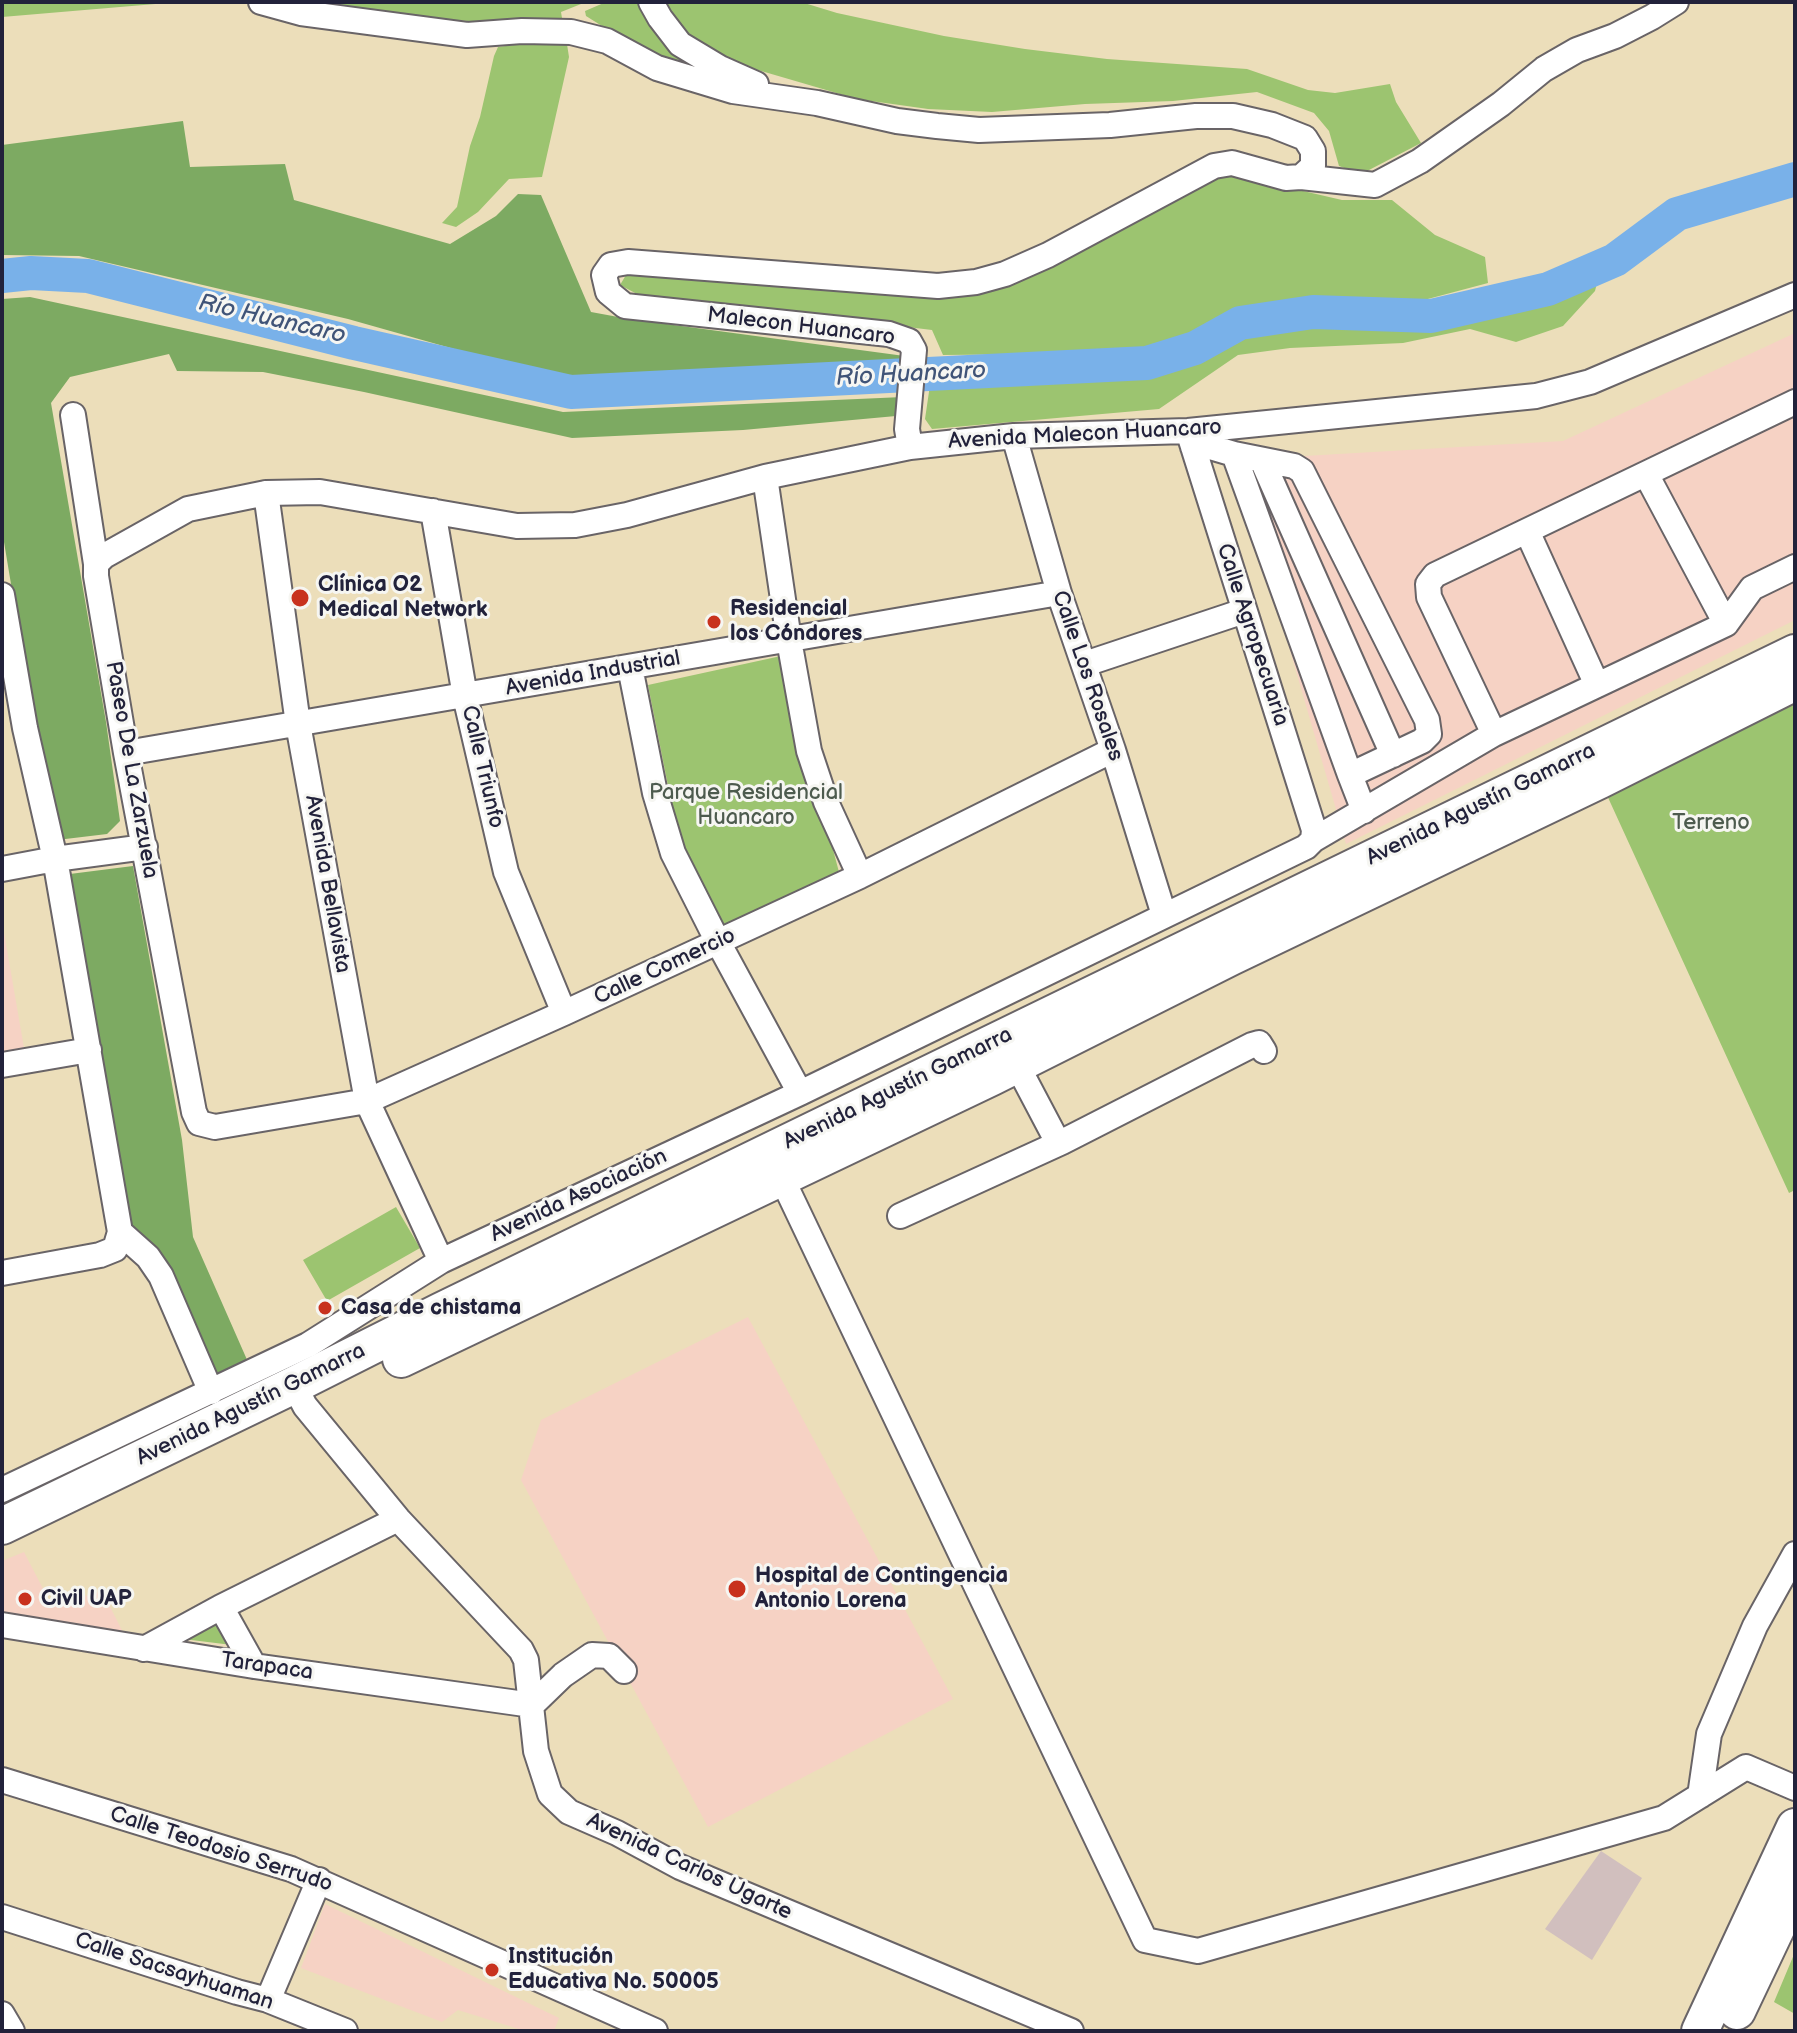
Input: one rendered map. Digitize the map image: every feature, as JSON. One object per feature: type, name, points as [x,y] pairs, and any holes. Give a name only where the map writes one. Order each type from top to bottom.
[{"type":"highway","name":"Avenida Agustín Gamarra","points":[[2,1526],[468,1326],[776,1165],[1042,1035],[1795,653]]},
{"type":"highway","name":"Avenida Agustín Gamarra","points":[[776,1165],[1017,1065],[1042,1035],[1231,957],[1586,787],[1795,682]]},
{"type":"highway","name":"Avenida Agustín Gamarra","points":[[2,1548],[300,1396]]},
{"type":"highway","points":[[1700,2031],[1795,1827]]},
{"type":"highway","points":[[1727,2031],[1795,1889]]},
{"type":"street","points":[[261,2],[301,13],[467,35],[522,31],[571,32],[607,41],[657,68],[733,91],[817,103],[897,121],[979,130],[1233,116],[1272,125],[1305,138],[1313,151],[1313,166],[1301,177]]},
{"type":"street","points":[[651,2],[668,30],[690,52],[737,77],[817,103]]},
{"type":"street","points":[[1301,177],[1375,185],[1420,161],[1501,104],[1544,69],[1577,50],[1615,36],[1676,2]]},
{"type":"street","name":"Malecon Huancaro","points":[[909,438],[914,350],[909,341],[889,334],[625,306],[608,292],[604,275],[611,265],[628,262],[938,286],[976,282],[1005,274],[1048,255],[1214,166],[1232,163],[1286,178],[1301,177]]},
{"type":"street","name":"Avenida Malecon Huancaro","points":[[96,564],[104,556],[188,509],[266,493],[320,492],[517,526],[575,525],[627,515],[909,438],[1191,439],[1536,396],[1590,382],[1795,295]]},
{"type":"street","points":[[1494,734],[1429,597],[1428,584],[1435,575],[1795,402]]},
{"type":"street","name":"Paseo De La Zarzuela","points":[[73,415],[126,753],[194,1112],[199,1123]]},
{"type":"street","name":"Calle Los Rosales","points":[[1014,436],[1059,593],[1085,664],[1164,915]]},
{"type":"street","points":[[1191,439],[1234,454],[1294,466],[1302,471],[1427,720],[1429,734],[1422,741],[1350,775]]},
{"type":"street","name":"Calle Agropecuaria","points":[[1191,439],[1314,830],[1313,840]]},
{"type":"street","points":[[1234,454],[1364,811]]},
{"type":"street","points":[[1262,460],[1393,755]]},
{"type":"street","points":[[1646,474],[1726,624],[1752,588],[1795,567]]},
{"type":"street","points":[[765,477],[809,751],[826,802],[860,876]]},
{"type":"street","name":"Avenida Bellavista","points":[[266,493],[298,724],[367,1101],[441,1261]]},
{"type":"street","name":"Calle Triunfo","points":[[433,511],[465,696],[506,872],[564,1013]]},
{"type":"street","points":[[1527,531],[1597,685]]},
{"type":"street","name":"Avenida Industrial","points":[[126,753],[1059,593]]},
{"type":"street","points":[[2,595],[14,728],[55,859],[120,1232],[115,1249],[100,1255],[2,1273]]},
{"type":"street","points":[[1085,664],[1244,611]]},
{"type":"street","name":"Avenida Asociación","points":[[2,1490],[308,1345],[441,1261],[800,1093],[1306,847],[1494,734],[1726,624]]},
{"type":"street","points":[[630,667],[655,793],[673,853],[800,1093]]},
{"type":"street","name":"Calle Comercio","points":[[199,1123],[215,1127],[367,1101],[860,876],[1113,750]]},
{"type":"street","points":[[2,869],[145,847]]},
{"type":"street","points":[[900,1216],[1062,1142],[1252,1045],[1259,1043],[1264,1051]]},
{"type":"street","points":[[2,1065],[89,1050]]},
{"type":"street","points":[[1017,1065],[1056,1139],[1062,1142]]},
{"type":"street","points":[[776,1165],[1145,1940],[1198,1951],[1664,1818],[1746,1767],[1795,1788]]},
{"type":"street","points":[[120,1232],[148,1257],[161,1276],[211,1392]]},
{"type":"street","name":"Avenida Carlos Ugarte","points":[[300,1396],[398,1519],[521,1650],[526,1660],[536,1751],[550,1794],[569,1812],[617,1833],[680,1867],[1071,2031]]},
{"type":"street","points":[[144,1649],[398,1519]]},
{"type":"street","points":[[1700,1796],[1709,1734],[1755,1626],[1795,1554]]},
{"type":"street","points":[[221,1607],[254,1666]]},
{"type":"street","name":"Tarapaca","points":[[2,1625],[254,1666],[532,1705]]},
{"type":"street","points":[[532,1705],[563,1675],[592,1655],[609,1656],[624,1671]]},
{"type":"street","name":"Calle Teodosio Serrudo","points":[[2,1780],[291,1869],[655,2031]]},
{"type":"street","points":[[268,2000],[319,1880]]},
{"type":"street","name":"Calle Sacsayhuaman","points":[[2,1917],[268,2000],[345,2031]]},
{"type":"street","points":[[2,2014],[12,2031]]},
{"type":"shaded area","points":[[1795,333],[1795,620],[1346,844],[1235,460],[1563,441]]},
{"type":"shaded area","points":[[2,921],[24,1048],[2,1052]]},
{"type":"shaded area","name":"Hospital de Contingencia Antonio Lorena","points":[[748,1317],[953,1699],[708,1827],[521,1480],[541,1420]]},
{"type":"shaded area","name":"Civil UAP","points":[[24,1552],[52,1606],[102,1591],[129,1644],[2,1625],[2,1561]]},
{"type":"shaded area","points":[[1601,1851],[1642,1878],[1592,1960],[1545,1929]]},
{"type":"shaded area","points":[[325,1904],[559,2018],[554,2031],[525,2031],[458,2010],[442,2022],[301,1968]]},
{"type":"green space","points":[[2,2],[179,2],[2,17]]},
{"type":"green space","points":[[285,2],[586,2],[561,12],[563,24],[440,20]]},
{"type":"green space","points":[[606,2],[641,2],[734,89],[626,41],[586,16],[585,11]]},
{"type":"green space","points":[[660,2],[801,2],[944,36],[1025,49],[1107,59],[1247,69],[1308,90],[1335,93],[1390,84],[1396,102],[1421,143],[1358,173],[1339,166],[1329,131],[1314,113],[1257,92],[1173,101],[992,112],[928,109],[857,99],[727,61],[683,33]]},
{"type":"green space","points":[[566,38],[569,57],[542,177],[509,179],[478,212],[456,227],[442,223],[457,207],[470,146],[498,47]]},
{"type":"green space","points":[[183,121],[190,167],[285,164],[294,200],[450,244],[496,216],[518,194],[541,195],[591,312],[912,357],[912,367],[586,379],[539,373],[348,319],[79,256],[2,255],[2,145]]},
{"type":"green space","points":[[1234,175],[1342,200],[1392,200],[1435,235],[1485,257],[1488,283],[1424,300],[1283,301],[1243,307],[1194,334],[1146,353],[943,355],[932,330],[637,294],[620,285],[626,275],[774,282],[931,296],[990,292],[1055,263],[1205,178]]},
{"type":"green space","points":[[1599,275],[1595,291],[1563,326],[1516,342],[1470,329],[1403,343],[1290,348],[1238,355],[1159,409],[932,429],[925,419],[930,385],[1161,372],[1239,332],[1299,320],[1452,322],[1549,298]]},
{"type":"green space","points":[[30,297],[563,412],[903,397],[896,416],[743,430],[572,438],[263,372],[177,371],[169,354],[70,377],[51,403],[120,821],[107,834],[57,840],[2,530],[2,299]]},
{"type":"green space","name":"Parque Residencial Huancaro","points":[[781,656],[839,872],[724,925],[677,831],[648,685]]},
{"type":"green space","name":"Terreno","points":[[1795,692],[1795,1190],[1789,1193],[1600,780]]},
{"type":"green space","points":[[133,866],[182,1140],[193,1237],[248,1362],[216,1383],[150,1242],[131,1225],[62,875]]},
{"type":"green space","points":[[396,1207],[420,1248],[327,1301],[303,1260]]},
{"type":"green space","points":[[212,1612],[232,1645],[175,1638]]},
{"type":"green space","points":[[1795,1952],[1795,2014],[1774,2002]]},
{"type":"waterway","name":"Río Huancaro","points":[[2,276],[31,273],[88,276],[354,343],[571,392],[1147,363],[1195,348],[1240,323],[1313,312],[1431,316],[1548,289],[1615,260],[1677,214],[1795,179]]},
{"type":"place","name":"Clínica O2 Medical Network","points":[[300,598]]},
{"type":"place","name":"Residencial los Cóndores","points":[[714,622]]},
{"type":"place","name":"Casa de chistama","points":[[325,1308]]},
{"type":"place","name":"Hospital de Contingencia Antonio Lorena","points":[[737,1589]]},
{"type":"place","name":"Civil UAP","points":[[25,1599]]},
{"type":"place","name":"Institución Educativa No. 50005","points":[[492,1970]]}]
